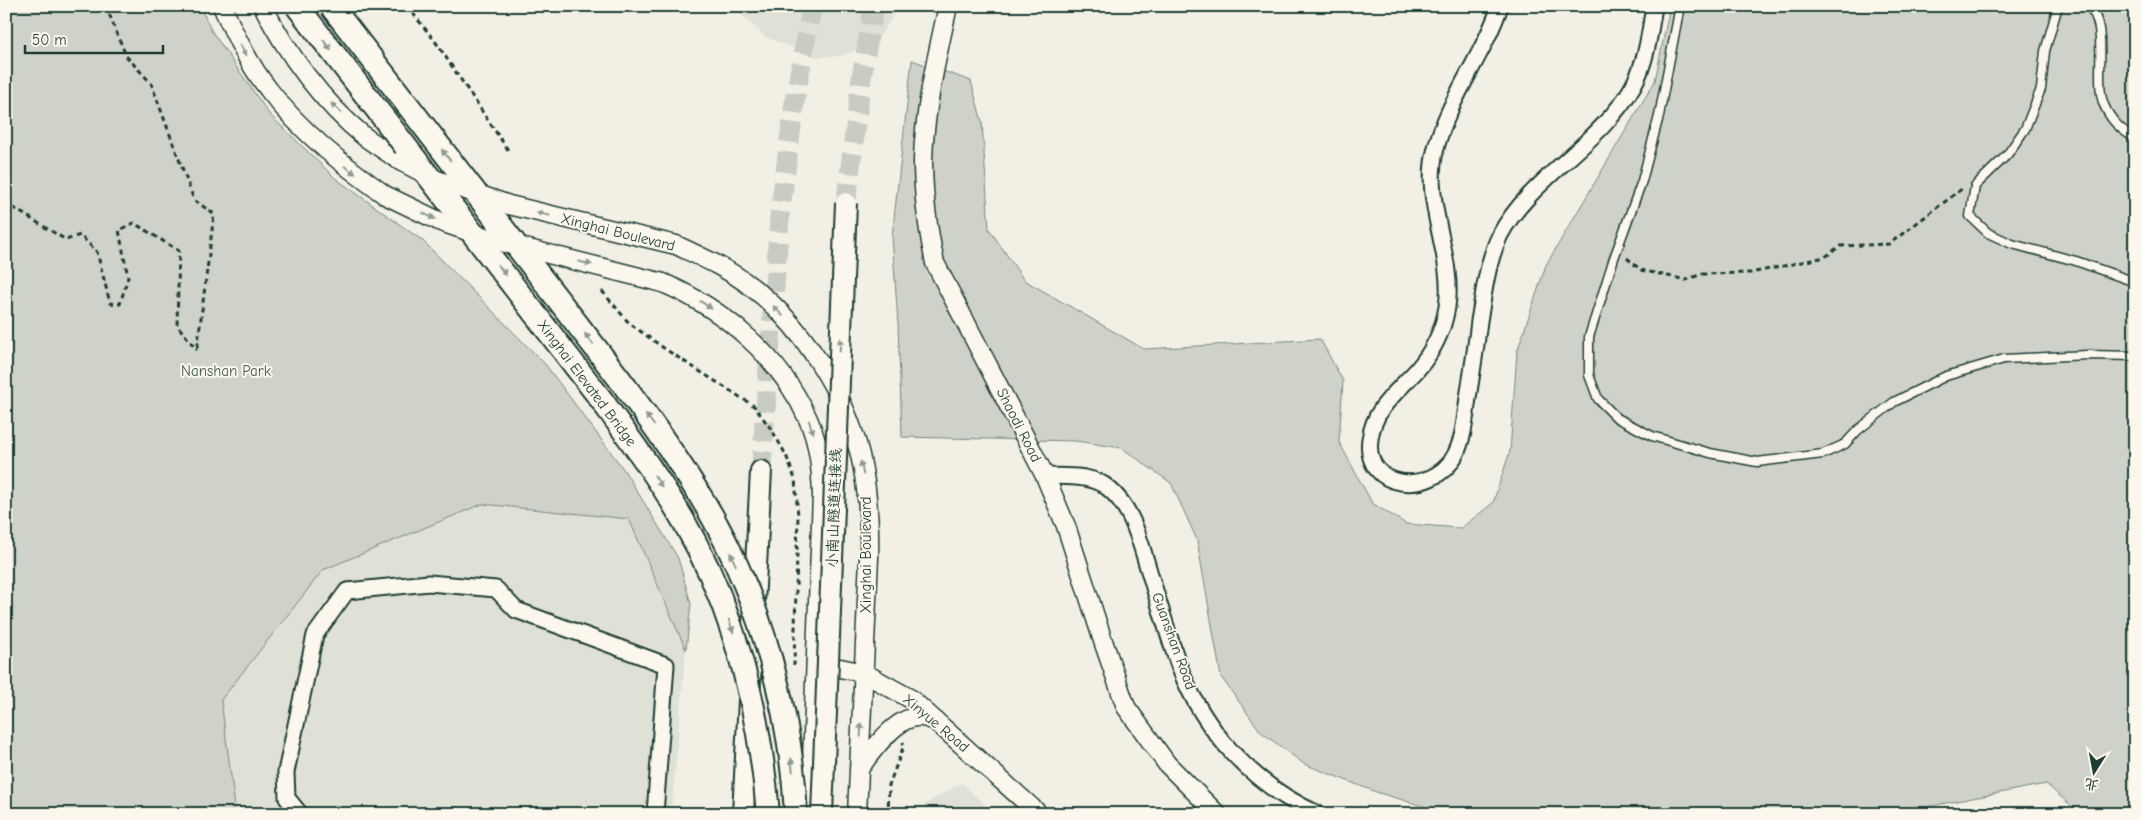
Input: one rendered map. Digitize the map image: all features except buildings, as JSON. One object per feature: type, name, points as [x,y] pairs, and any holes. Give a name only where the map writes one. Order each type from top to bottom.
[{"type":"main road","name":"Xinghai Elevated Bridge","points":[[297,6],[633,442],[683,521],[725,609],[740,654],[761,745],[768,814]]},
{"type":"main road","name":"Xinghai Elevated Bridge","points":[[331,6],[661,434],[712,518],[752,602],[766,642],[786,725],[792,762],[796,814]]},
{"type":"main road","name":"小南山隧道连接线","points":[[822,814],[846,203]]},
{"type":"main road","points":[[743,814],[761,471]]},
{"type":"street","points":[[222,6],[242,49],[268,90],[300,126],[338,161],[385,195],[440,222],[497,241],[663,283],[688,293],[725,317],[747,336],[772,364],[791,390],[808,419],[817,447],[822,494],[810,814]]},
{"type":"street","name":"Xinghai Boulevard","points":[[262,6],[290,52],[307,76],[332,105],[365,136],[400,161],[437,180],[509,205],[676,246],[715,263],[750,286],[780,313],[804,341],[825,373],[847,416],[860,454],[870,523],[857,814]]},
{"type":"street","name":"Shaodi Road","points":[[948,6],[934,76],[923,163],[928,231],[935,263],[1045,476],[1066,526],[1102,641],[1126,707],[1167,764],[1217,814]]},
{"type":"street","points":[[1500,6],[1440,132],[1432,164],[1432,193],[1447,279],[1448,295],[1444,320],[1429,354],[1388,398],[1378,414],[1370,440],[1373,461],[1378,471],[1387,478],[1398,482],[1407,483],[1426,480],[1446,468],[1453,458],[1463,431],[1484,289],[1492,254],[1500,236],[1510,219],[1526,201],[1612,116],[1633,86],[1647,46],[1654,6]]},
{"type":"street","name":"Guanshan Road","points":[[1045,476],[1083,478],[1107,486],[1118,498],[1134,522],[1180,667],[1203,716],[1233,755],[1252,773],[1274,790],[1318,814]]},
{"type":"street","points":[[300,814],[287,798],[286,772],[315,635],[347,591],[429,583],[496,589],[516,610],[666,665],[655,814]]},
{"type":"street","name":"Xinyue Road","points":[[816,663],[864,673],[911,699],[1039,814]]},
{"type":"street","points":[[859,769],[879,743],[908,719],[918,716],[937,721]]},
{"type":"lane","points":[[1680,6],[1659,116],[1642,181],[1621,238],[1589,337],[1590,375],[1598,399],[1617,418],[1652,436],[1710,453],[1757,462],[1823,454],[1845,444],[1858,430],[1894,402],[1946,376],[2004,359],[2087,355],[2135,356]]},
{"type":"lane","points":[[2058,6],[2045,51],[2041,90],[2025,129],[2007,155],[1975,186],[1970,216],[1988,233],[2012,244],[2076,262],[2135,282]]},
{"type":"lane","points":[[2087,6],[2092,9],[2099,22],[2104,104],[2119,129],[2135,138]]},
{"type":"path","points":[[6,206],[7,204],[66,240],[80,235],[97,252],[110,303],[120,304],[128,277],[119,230],[134,223],[179,251],[177,325],[197,350],[214,214],[194,200],[151,83],[126,56],[106,6]]},
{"type":"path","points":[[406,6],[435,41],[510,153]]},
{"type":"path","points":[[1621,238],[1626,257],[1641,270],[1686,280],[1702,274],[1751,273],[1825,257],[1840,246],[1889,244],[1967,184]]},
{"type":"path","points":[[888,814],[889,785],[904,745]]},
{"type":"shaded area","points":[[732,6],[899,6],[877,41],[842,56],[816,57],[765,37]]},
{"type":"shaded area","points":[[482,504],[629,519],[686,650],[671,814],[236,814],[221,700],[323,570]]},
{"type":"shaded area","points":[[962,783],[995,814],[907,814]]},
{"type":"green space","name":"Nanshan Park","points":[[6,6],[200,6],[211,30],[269,114],[335,178],[423,241],[545,364],[624,470],[678,558],[691,604],[686,650],[629,519],[482,504],[323,570],[221,700],[236,814],[6,814]]},
{"type":"green space","points":[[1670,6],[2135,6],[2135,814],[2081,814],[2046,784],[1889,814],[1449,814],[1376,792],[1304,764],[1261,732],[1221,677],[1197,540],[1171,483],[1122,448],[1076,441],[902,437],[898,323],[892,236],[912,60],[971,81],[982,122],[989,229],[1024,280],[1144,349],[1320,339],[1343,381],[1339,442],[1372,503],[1406,524],[1461,528],[1493,503],[1510,451],[1517,352],[1546,265],[1655,81]]},
{"type":"tunnel","points":[[761,471],[780,212],[796,92],[812,6]]},
{"type":"tunnel","points":[[846,203],[862,74],[874,6]]}]
